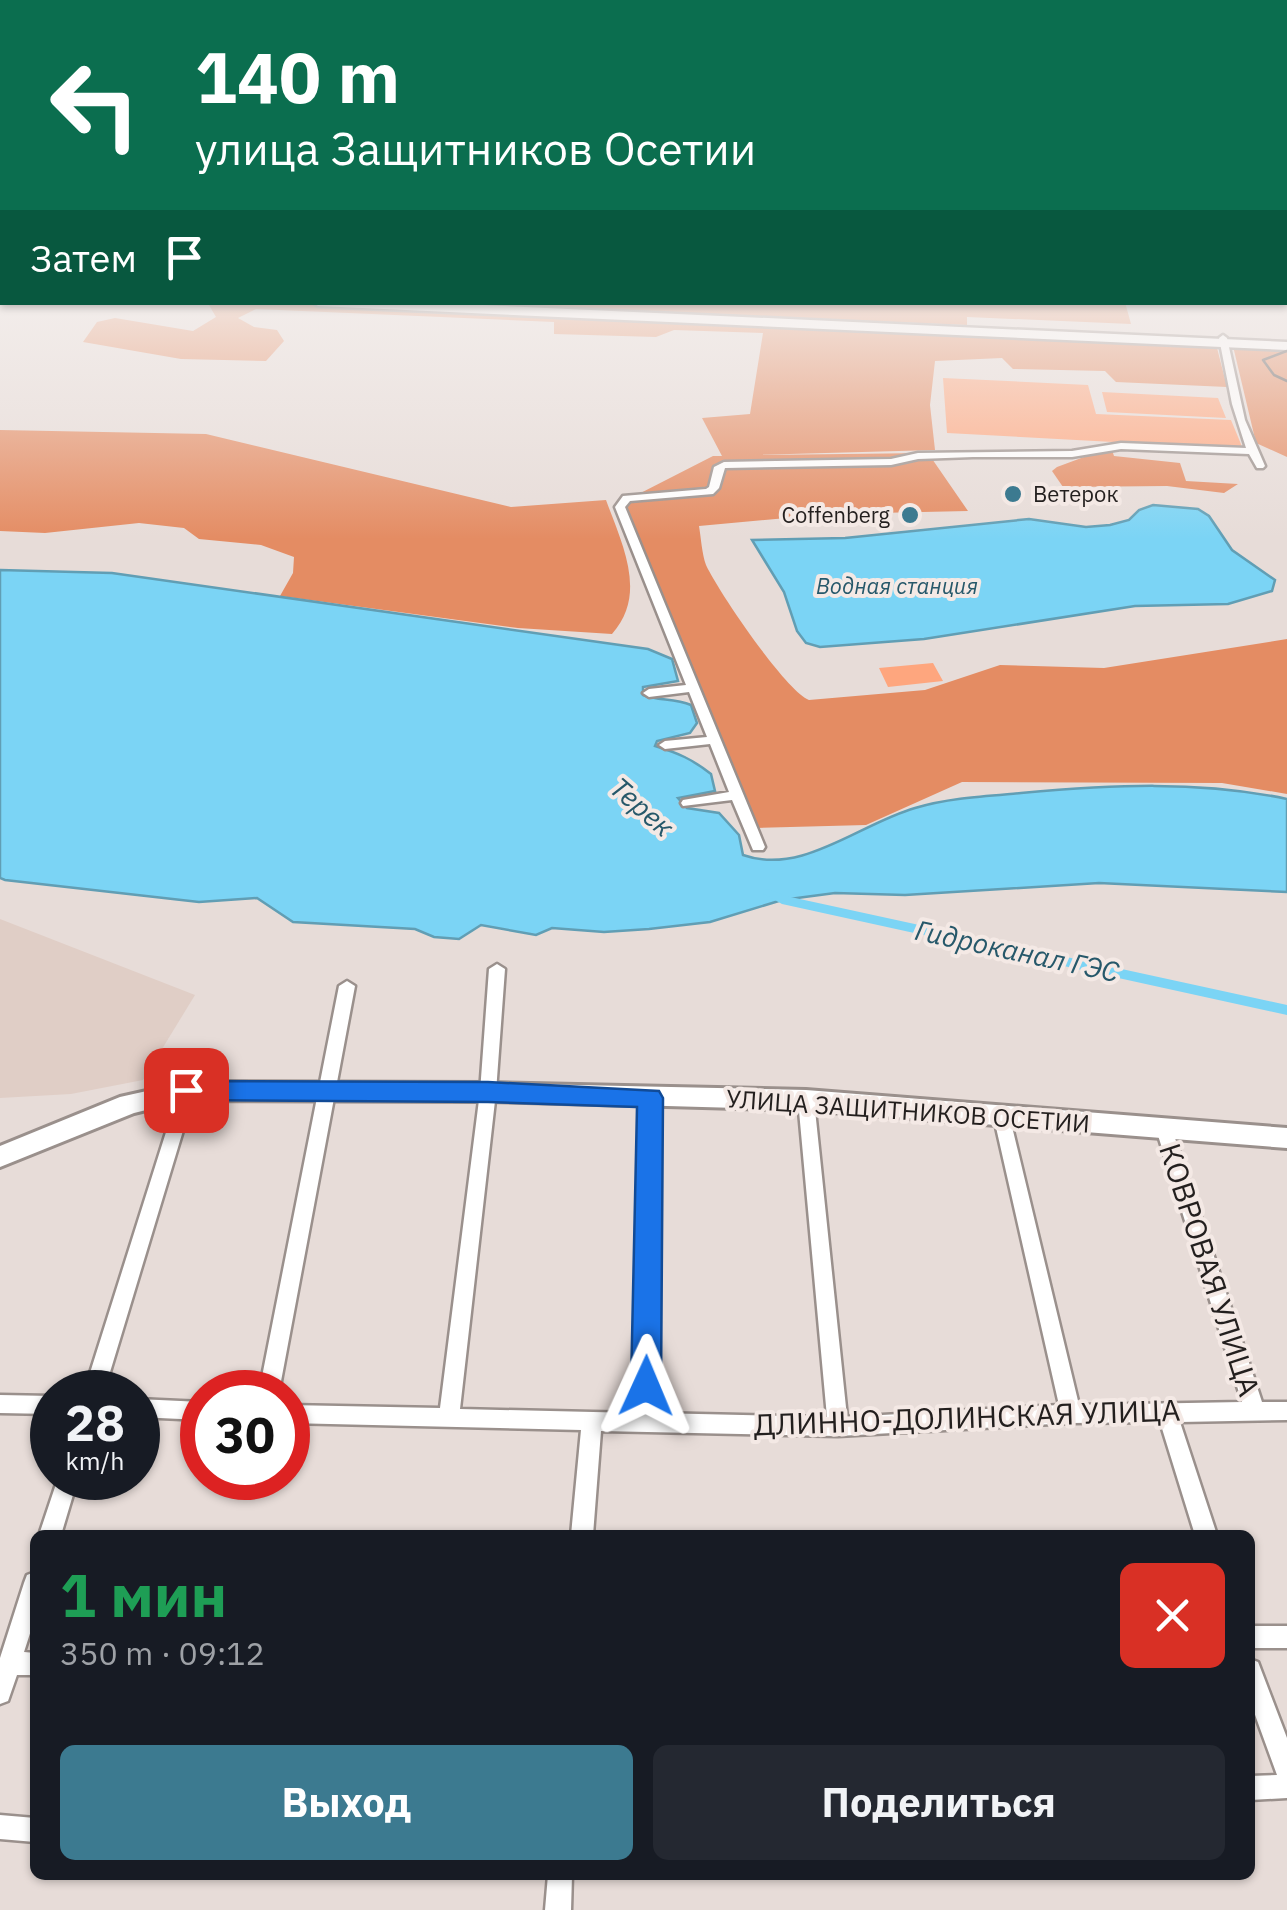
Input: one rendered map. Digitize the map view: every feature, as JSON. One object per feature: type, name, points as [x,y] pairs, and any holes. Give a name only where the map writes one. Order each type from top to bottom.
[{"type":"street","points":[[1229,360],[1251,451],[1260,466]]},
{"type":"street","points":[[758,848],[620,506],[627,498],[709,492],[724,464],[1072,454],[1122,446],[1251,451]]},
{"type":"street","points":[[650,694],[694,688]]},
{"type":"street","points":[[665,745],[714,740]]},
{"type":"street","points":[[688,803],[737,796]]},
{"type":"street","points":[[449,1418],[488,1092],[497,969]]},
{"type":"street","points":[[273,1370],[347,986]]},
{"type":"street","points":[[101,1370],[186,1090]]},
{"type":"street","name":"УЛИЦА ЗАЩИТНИКОВ ОСЕТИИ","points":[[0,1156],[129,1104],[186,1090],[806,1100],[1287,1138]]},
{"type":"street","points":[[646,1422],[650,1098]]},
{"type":"street","points":[[806,1100],[838,1427]]},
{"type":"street","points":[[1000,1114],[1071,1414]]},
{"type":"street","name":"КОВРОВАЯ УЛИЦА","points":[[1164,1129],[1255,1412]]},
{"type":"street","points":[[0,1404],[30,1405]]},
{"type":"street","name":"ДЛИННО-ДОЛИНСКАЯ УЛИЦА","points":[[310,1415],[838,1427],[1071,1414],[1287,1411]]},
{"type":"street","points":[[1167,1412],[1204,1530]]},
{"type":"street","points":[[582,1530],[592,1420]]},
{"type":"street","points":[[52,1530],[61,1500]]},
{"type":"street","points":[[0,1693],[30,1599]]},
{"type":"street","points":[[1255,1637],[1287,1637]]},
{"type":"street","points":[[10,1663],[30,1664]]},
{"type":"street","points":[[1255,1684],[1287,1770]]},
{"type":"street","points":[[1255,1788],[1287,1786]]},
{"type":"street","points":[[0,1827],[30,1830]]},
{"type":"street","points":[[558,1910],[560,1880]]},
{"type":"shaded area","points":[[759,360],[954,360],[935,361],[930,405],[935,450],[756,455],[928,453],[968,511],[830,514],[699,526],[706,565],[713,578],[784,678],[809,700],[925,690],[1000,665],[1104,668],[1287,639],[1287,794],[1222,783],[962,782],[866,825],[756,828],[623,502],[713,456],[722,456],[702,418],[750,414]]},
{"type":"shaded area","points":[[1004,360],[1220,360],[1227,387],[1116,382],[1105,371],[1013,369]]},
{"type":"shaded area","points":[[1236,360],[1287,360],[1287,457],[1256,443]]},
{"type":"shaded area","points":[[943,378],[1088,385],[1096,414],[1231,420],[1243,449],[947,433]]},
{"type":"shaded area","points":[[1102,392],[1218,398],[1226,418],[1107,412]]},
{"type":"shaded area","points":[[0,430],[206,434],[511,507],[606,500],[628,568],[628,602],[623,619],[612,634],[518,628],[280,596],[293,573],[294,557],[261,545],[199,539],[184,528],[139,523],[45,533],[0,531]]},
{"type":"shaded area","points":[[1111,447],[1114,456],[1180,463],[1186,481],[1238,484],[1224,493],[1167,486],[1063,487],[1052,471]]},
{"type":"shaded area","points":[[933,663],[943,681],[888,687],[879,668]]},
{"type":"shaded area","points":[[0,919],[195,995],[143,1080],[71,1094],[0,1098]]},
{"type":"water","name":"Водная станция","points":[[1153,505],[1198,509],[1209,516],[1232,550],[1275,580],[1272,591],[1228,604],[1135,606],[924,639],[820,647],[806,643],[797,631],[784,592],[752,540],[845,538],[1029,519],[1086,527],[1110,525],[1129,520],[1139,510]]},
{"type":"water","name":"Терек","points":[[0,570],[112,573],[648,649],[672,659],[678,681],[643,687],[643,695],[691,705],[697,723],[690,733],[657,741],[655,746],[684,757],[711,774],[715,791],[678,798],[687,808],[719,813],[739,835],[743,855],[765,860],[809,854],[894,815],[954,800],[1088,788],[1221,789],[1287,799],[1287,892],[1099,883],[905,895],[835,893],[782,900],[710,922],[604,932],[552,928],[536,935],[481,925],[459,939],[434,937],[415,929],[293,922],[257,898],[199,902],[5,880],[0,878]]},
{"type":"waterway","name":"Гидроканал ГЭС","points":[[769,893],[782,900],[1287,1010]]},
{"type":"tram line","points":[[1263,360],[1274,375],[1287,381]]},
{"type":"place","name":"Ветерок","points":[[1013,494]]},
{"type":"place","name":"Coffenberg","points":[[910,515]]},
{"type":"route","points":[[186,1090],[488,1092],[650,1098],[646,1386]]}]
